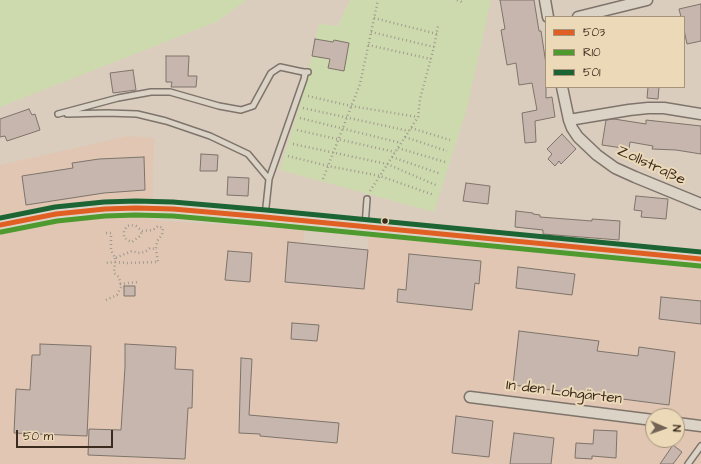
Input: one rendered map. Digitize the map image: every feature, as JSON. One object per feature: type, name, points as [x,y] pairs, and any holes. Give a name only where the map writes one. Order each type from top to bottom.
[{"type":"street","points":[[545,0],[548,16]]},
{"type":"street","points":[[582,16],[647,0]]},
{"type":"street","name":"Zollstraße","points":[[562,88],[572,128],[586,146],[615,168],[701,204]]},
{"type":"street","points":[[569,120],[648,108],[664,108],[701,114]]},
{"type":"street","points":[[0,225],[56,214],[113,208],[173,209],[701,259]]},
{"type":"street","name":"In den Lohgärten","points":[[470,397],[645,419]]},
{"type":"street","points":[[685,424],[701,426]]},
{"type":"lane","points":[[265,217],[269,179],[304,79],[305,72],[280,67],[271,72],[254,106],[242,110],[220,106],[170,92],[151,92],[118,98],[58,114],[137,114],[166,120],[210,136],[248,154],[269,179]]},
{"type":"lane","points":[[365,226],[368,196]]},
{"type":"lane","points":[[688,464],[701,446]]},
{"type":"path","points":[[323,179],[360,84],[378,0]]},
{"type":"path","points":[[457,0],[464,3]]},
{"type":"path","points":[[374,18],[437,34]]},
{"type":"path","points":[[368,196],[418,117],[420,99],[438,26]]},
{"type":"path","points":[[371,32],[434,47]]},
{"type":"path","points":[[368,45],[431,59]]},
{"type":"path","points":[[308,96],[351,106],[418,117]]},
{"type":"path","points":[[303,108],[347,118],[410,129],[450,140]]},
{"type":"path","points":[[300,118],[401,143]]},
{"type":"path","points":[[297,130],[395,152]]},
{"type":"path","points":[[404,137],[447,151]]},
{"type":"path","points":[[293,144],[387,164],[438,186]]},
{"type":"path","points":[[398,148],[445,162]]},
{"type":"path","points":[[288,156],[328,166],[380,176],[434,195]]},
{"type":"path","points":[[392,157],[441,174]]},
{"type":"path","points":[[106,263],[158,262],[156,241],[162,235],[163,228],[158,226],[153,230],[142,231],[136,226],[131,225],[127,226],[124,231],[124,237],[132,242],[140,236],[142,231]]},
{"type":"path","points":[[106,233],[111,233],[111,250],[115,258],[114,273],[119,277],[121,287],[116,295],[106,300]]},
{"type":"path","points":[[115,258],[132,251],[138,253],[145,252],[150,248],[156,249]]},
{"type":"path","points":[[120,284],[138,282]]},
{"type":"shaded area","points":[[128,136],[154,138],[152,220],[304,230],[303,244],[367,250],[369,236],[701,269],[701,464],[0,464],[0,165]]},
{"type":"green space","points":[[0,0],[247,0],[216,22],[0,107]]},
{"type":"green space","points":[[350,0],[491,0],[467,108],[434,212],[280,170],[307,81],[319,24],[338,26]]},
{"type":"building","points":[[500,0],[534,0],[545,57],[546,98],[552,97],[555,117],[535,121],[536,142],[525,143],[522,113],[537,110],[532,83],[519,85],[516,63],[507,65],[501,30],[505,29]]},
{"type":"building","points":[[701,4],[701,41],[687,44],[685,35],[685,16],[681,16],[679,9]]},
{"type":"building","points":[[315,39],[333,42],[334,40],[349,43],[344,71],[328,68],[330,59],[312,56]]},
{"type":"building","points":[[166,56],[189,56],[188,76],[197,76],[196,87],[171,87],[172,82],[166,82]]},
{"type":"building","points":[[133,70],[136,90],[113,93],[110,73]]},
{"type":"building","points":[[648,88],[659,88],[658,99],[647,98]]},
{"type":"building","points":[[29,109],[32,115],[35,114],[40,130],[7,141],[5,136],[0,137],[0,119]]},
{"type":"building","points":[[614,119],[646,124],[646,120],[701,126],[701,154],[676,150],[652,149],[653,146],[630,142],[629,149],[602,145],[606,120]]},
{"type":"building","points":[[562,134],[576,149],[561,164],[559,161],[555,166],[548,159],[552,154],[547,149]]},
{"type":"building","points":[[201,154],[218,155],[217,171],[200,171]]},
{"type":"building","points":[[144,157],[145,190],[104,193],[26,205],[22,176],[73,168],[72,163],[99,159]]},
{"type":"building","points":[[228,177],[249,178],[248,196],[227,195]]},
{"type":"building","points":[[466,183],[490,186],[488,204],[463,201]]},
{"type":"building","points":[[636,196],[668,199],[666,219],[641,217],[642,211],[634,210]]},
{"type":"building","points":[[516,211],[533,213],[540,215],[540,217],[592,221],[592,219],[620,221],[619,240],[543,234],[543,230],[515,227]]},
{"type":"building","points":[[288,242],[368,250],[364,289],[285,282]]},
{"type":"building","points":[[228,251],[252,253],[250,282],[225,280]]},
{"type":"building","points":[[409,254],[481,261],[479,284],[475,283],[472,310],[397,302],[398,289],[406,290]]},
{"type":"building","points":[[518,267],[575,274],[572,295],[516,288]]},
{"type":"building","points":[[124,286],[135,286],[135,296],[124,296]]},
{"type":"building","points":[[661,297],[701,301],[701,324],[659,319]]},
{"type":"building","points":[[292,323],[319,325],[317,341],[291,339]]},
{"type":"building","points":[[519,331],[599,341],[597,351],[638,356],[639,347],[675,352],[669,405],[513,385]]},
{"type":"building","points":[[40,344],[91,346],[87,436],[14,433],[16,389],[30,390],[32,355],[40,355]]},
{"type":"building","points":[[125,344],[176,347],[175,369],[193,370],[192,408],[188,408],[185,459],[88,455],[89,429],[121,430]]},
{"type":"building","points":[[241,358],[252,359],[249,415],[339,423],[337,443],[239,433]]},
{"type":"building","points":[[456,416],[493,421],[489,457],[452,453]]},
{"type":"building","points":[[594,430],[617,431],[616,458],[592,456],[592,459],[575,458],[576,443],[593,444]]},
{"type":"building","points":[[514,433],[554,438],[551,464],[510,464]]},
{"type":"building","points":[[671,448],[677,448],[682,452],[673,464],[660,464]]},
{"type":"transit line","name":"501","points":[[0,218],[55,207],[104,202],[173,202],[701,252]]},
{"type":"transit line","name":"503","points":[[0,225],[56,214],[105,209],[173,209],[701,259]]},
{"type":"transit line","name":"R10","points":[[1,232],[57,221],[105,216],[173,216],[700,266]]}]
